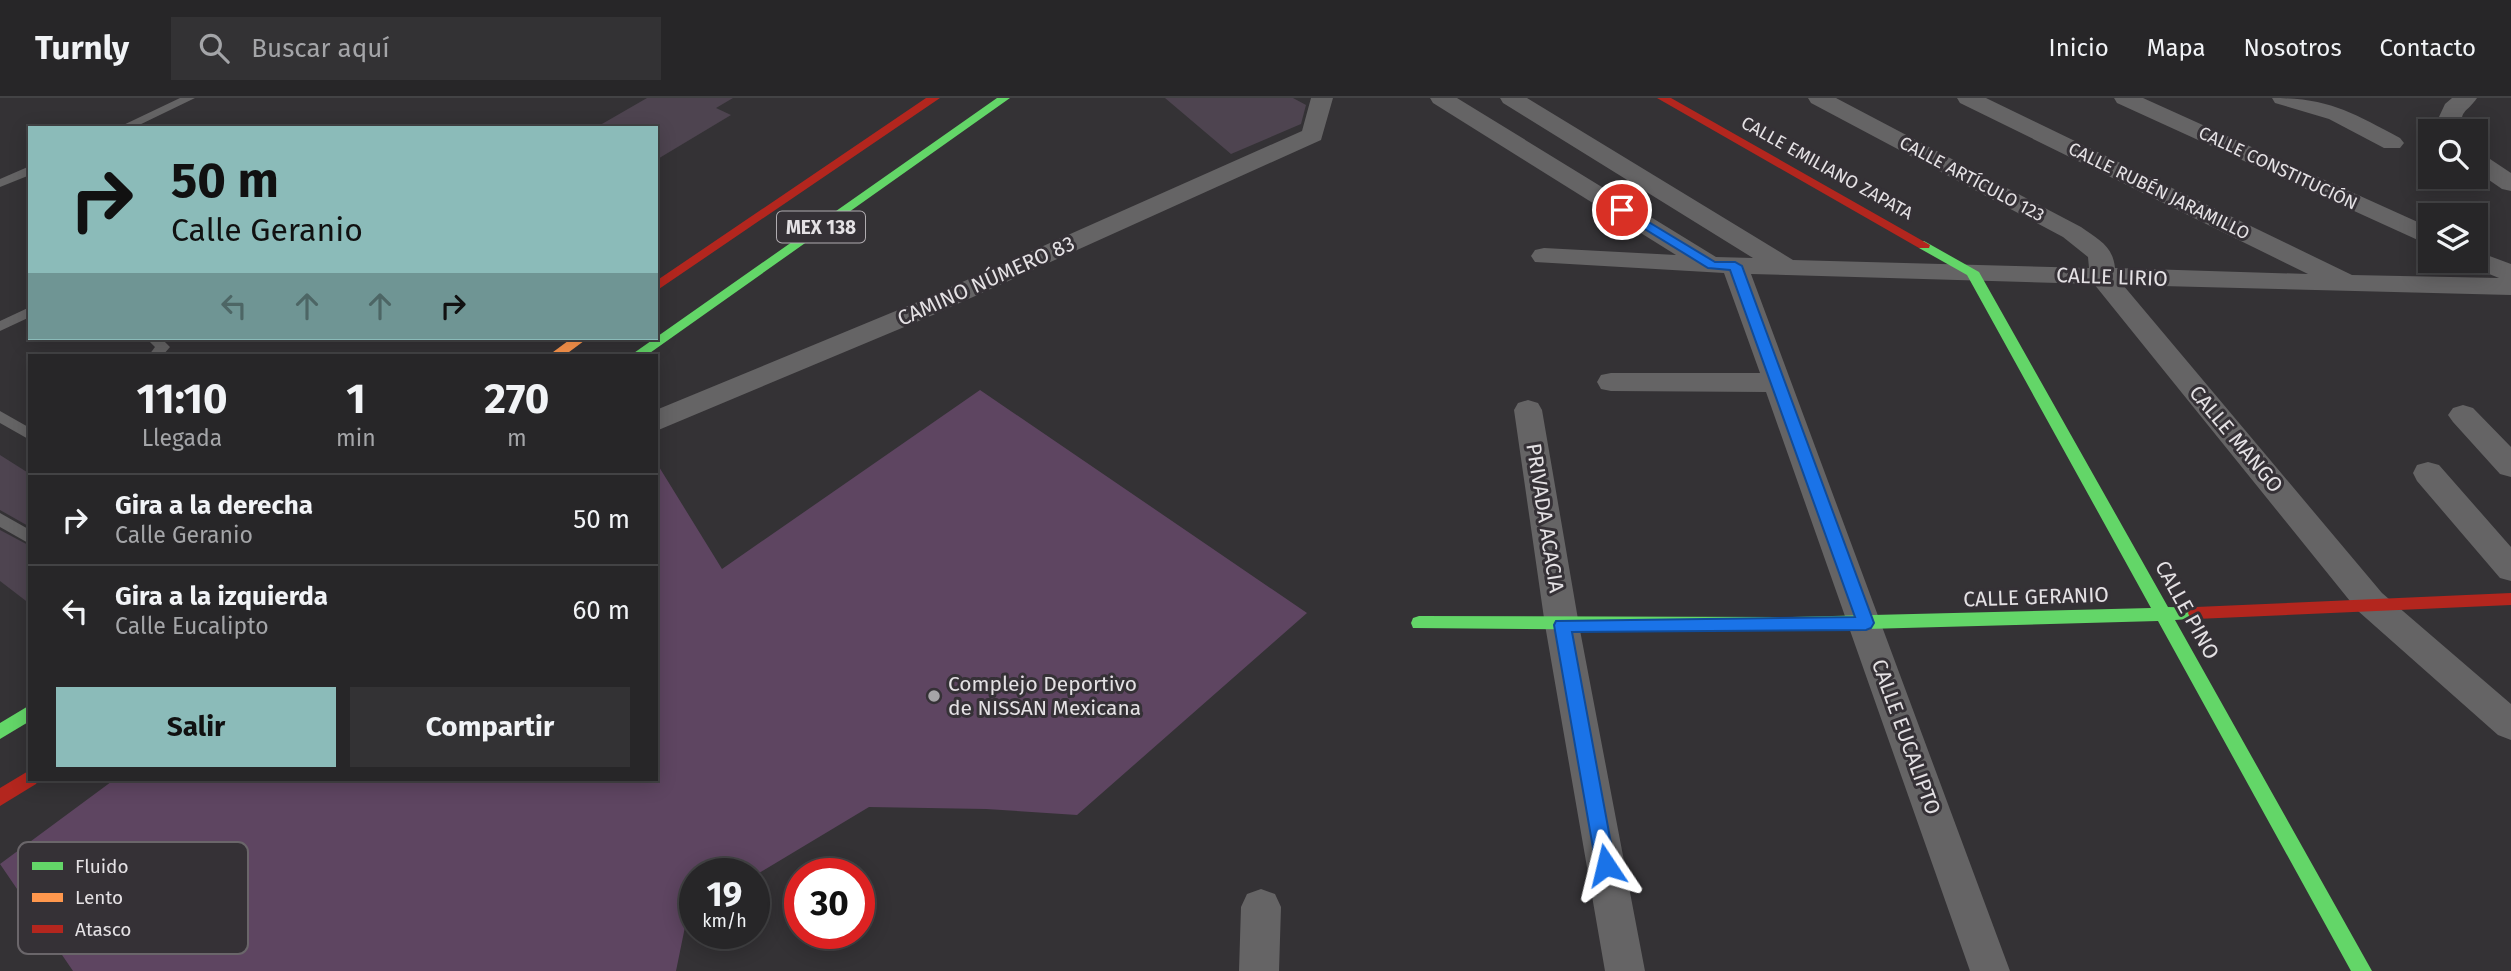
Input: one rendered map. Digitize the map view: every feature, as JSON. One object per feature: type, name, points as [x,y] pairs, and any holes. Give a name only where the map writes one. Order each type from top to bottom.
[{"type":"street","name":"MEX 138","points":[[658,286],[934,98]]},
{"type":"street","name":"MEX 138","points":[[639,354],[1004,98]]},
{"type":"street","name":"CAMINO NÚMERO 83","points":[[658,420],[925,309],[1313,135],[1322,98]]},
{"type":"street","points":[[1441,98],[1724,266]]},
{"type":"street","points":[[1511,98],[1787,268]]},
{"type":"street","name":"CALLE EMILIANO ZAPATA","points":[[1663,98],[1972,272]]},
{"type":"street","name":"CALLE ARTÍCULO 123","points":[[1819,98],[2072,232],[2101,254],[2102,277]]},
{"type":"street","name":"CALLE RUBÉN JARAMILLO","points":[[1968,98],[2350,284]]},
{"type":"street","name":"CALLE CONSTITUCIÓN","points":[[2125,98],[2418,232]]},
{"type":"street","points":[[2283,98],[2337,114],[2392,143]]},
{"type":"street","points":[[2449,119],[2453,109],[2466,98]]},
{"type":"street","points":[[2488,168],[2511,184]]},
{"type":"street","name":"CALLE LIRIO","points":[[1544,256],[1724,266],[2511,287]]},
{"type":"street","points":[[2488,263],[2511,274]]},
{"type":"street","name":"CALLE EUCALIPTO","points":[[1724,266],[1776,383],[1866,623],[1990,971]]},
{"type":"street","name":"CALLE PINO","points":[[1972,272],[2362,971]]},
{"type":"street","name":"CALLE MANGO","points":[[2102,277],[2370,602],[2511,725]]},
{"type":"street","points":[[558,354],[579,340]]},
{"type":"street","points":[[1611,382],[1776,383]]},
{"type":"street","name":"PRIVADA ACACIA","points":[[1528,411],[1562,625],[1625,971]]},
{"type":"street","points":[[2463,415],[2511,466]]},
{"type":"street","points":[[2428,473],[2511,569]]},
{"type":"street","name":"CALLE GERANIO","points":[[1419,623],[1866,623],[2165,614],[2370,602],[2511,599]]},
{"type":"street","points":[[0,732],[28,713]]},
{"type":"street","points":[[0,798],[28,779]]},
{"type":"street","points":[[1259,971],[1261,907]]},
{"type":"lane","points":[[127,126],[189,98]]},
{"type":"lane","points":[[0,183],[28,171]]},
{"type":"lane","points":[[0,327],[28,312]]},
{"type":"lane","points":[[155,340],[163,347],[157,354]]},
{"type":"lane","points":[[0,416],[28,433]]},
{"type":"lane","points":[[0,519],[28,537]]},
{"type":"shaded area","name":"Complejo Deportivo de NISSAN Mexicana","points":[[980,390],[1307,613],[1077,815],[986,809],[869,807],[770,866],[770,858],[679,858],[680,949],[676,971],[73,971],[61,954],[248,954],[248,842],[30,842],[112,781],[658,781],[658,465],[722,569]]},
{"type":"shaded area","name":"Complejo Deportivo de NISSAN Mexicana","points":[[18,851],[18,890],[0,864]]},
{"type":"building","points":[[647,98],[733,98],[716,108],[731,115],[658,159],[658,126],[598,126]]},
{"type":"building","points":[[1165,98],[1293,98],[1306,105],[1301,124],[1231,154]]},
{"type":"building","points":[[0,455],[28,473],[28,526],[0,510]]},
{"type":"building","points":[[0,530],[28,545],[28,602],[0,581]]},
{"type":"traffic: fast","points":[[639,354],[1004,98]]},
{"type":"traffic: fast","points":[[1924,245],[1972,272],[2362,971]]},
{"type":"traffic: fast","points":[[1419,623],[1792,624],[2196,613]]},
{"type":"traffic: fast","points":[[0,732],[28,713]]},
{"type":"traffic: slow","points":[[557,354],[578,340]]},
{"type":"traffic: jam","points":[[658,286],[934,98]]},
{"type":"traffic: jam","points":[[1663,98],[1924,245]]},
{"type":"traffic: jam","points":[[2196,613],[2511,599]]},
{"type":"traffic: jam","points":[[0,798],[28,779]]},
{"type":"place","name":"Complejo Deportivo de NISSAN Mexicana","points":[[934,696]]},
{"type":"route","points":[[1606,865],[1562,625],[1866,623],[1735,266],[1713,265],[1622,210]]}]
